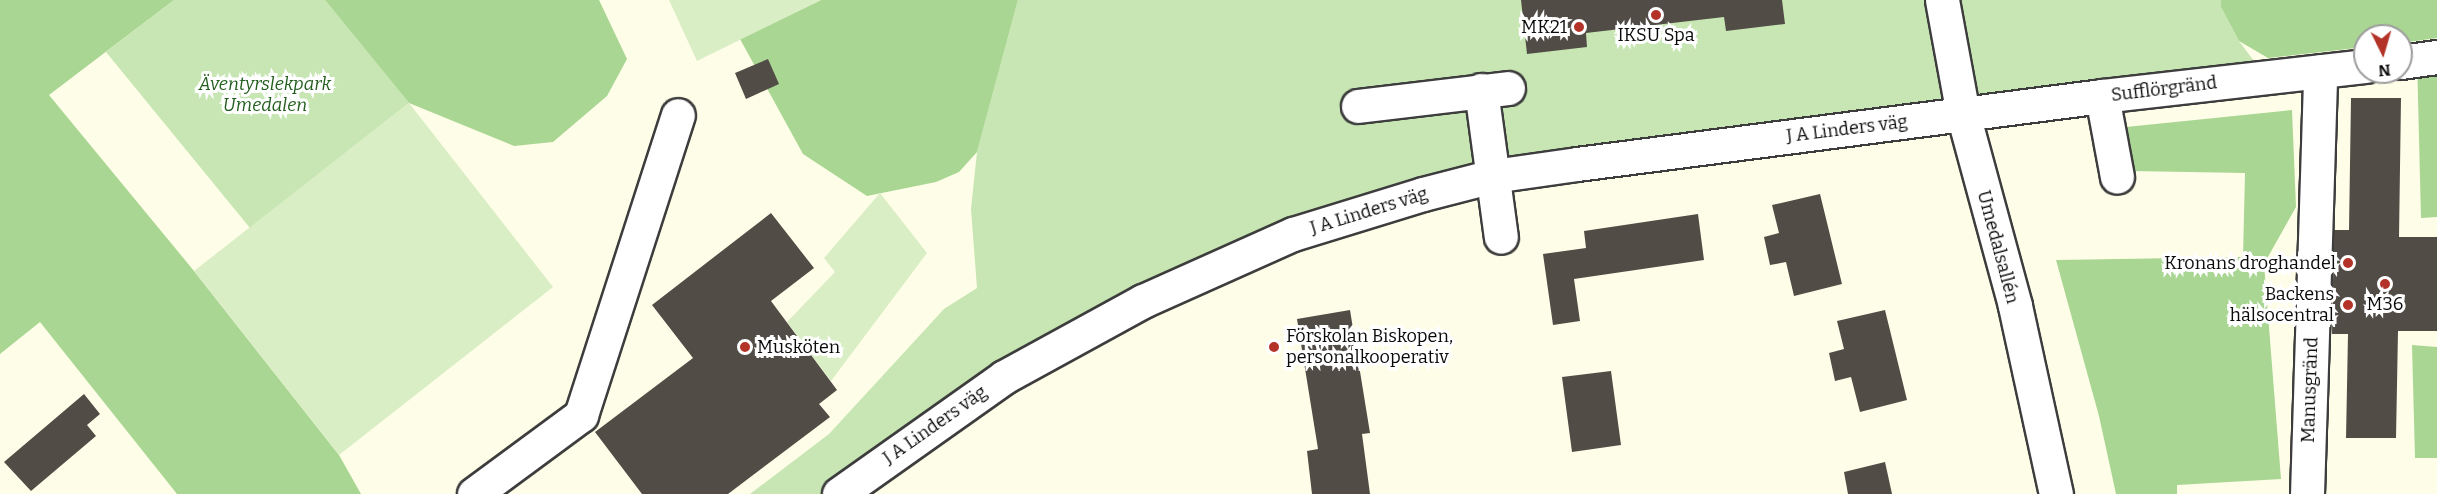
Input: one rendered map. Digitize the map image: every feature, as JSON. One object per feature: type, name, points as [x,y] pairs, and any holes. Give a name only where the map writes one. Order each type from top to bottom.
[{"type":"street","name":"Umedalsallén","points":[[1942,0],[1964,114],[2015,306],[2056,494]]},
{"type":"street","points":[[2413,60],[2437,57]]},
{"type":"street","name":"Sufflörgränd","points":[[1964,114],[2353,67]]},
{"type":"street","name":"Manusgränd","points":[[2307,494],[2320,71]]},
{"type":"street","points":[[1358,106],[1494,89],[1493,176],[1501,237]]},
{"type":"street","points":[[2102,96],[2117,177]]},
{"type":"street","name":"J A Linders väg","points":[[839,494],[1005,377],[1143,301],[1293,234],[1423,194],[1493,176],[1964,114]]},
{"type":"street","points":[[474,494],[581,415],[678,115]]},
{"type":"green space","points":[[0,0],[174,0],[49,95],[194,271],[339,455],[361,494],[177,494],[40,322],[0,354]]},
{"type":"green space","name":"Äventyrslekpark Umedalen","points":[[174,0],[325,0],[409,103],[250,228],[106,52]]},
{"type":"green space","points":[[325,0],[599,0],[627,59],[607,96],[553,142],[514,146],[409,103]]},
{"type":"green space","points":[[669,0],[821,0],[697,61]]},
{"type":"green space","points":[[821,0],[1018,0],[977,152],[959,172],[936,182],[867,196],[803,154],[740,39]]},
{"type":"green space","points":[[1018,0],[2221,0],[2221,7],[2239,41],[2266,77],[1493,176],[1143,301],[839,494],[750,494],[829,434],[944,309],[977,288],[971,209],[977,152]]},
{"type":"green space","points":[[2221,0],[2437,0],[2437,38],[2413,41],[2413,24],[2353,24],[2353,48],[2268,58],[2239,41],[2221,7]]},
{"type":"green space","points":[[2437,56],[2437,217],[2421,218],[2417,58]]},
{"type":"green space","points":[[409,103],[553,287],[339,455],[194,271]]},
{"type":"green space","points":[[2292,110],[2296,207],[2264,264],[2281,479],[2177,485],[2177,494],[2116,494],[2099,416],[2056,260],[2243,257],[2245,173],[2130,171],[2126,127]]},
{"type":"green space","points":[[880,193],[927,253],[831,381],[787,322],[835,272],[824,258]]},
{"type":"green space","points":[[2412,345],[2437,347],[2437,458],[2415,458]]},
{"type":"building","name":"MK21","points":[[1521,0],[1782,0],[1785,24],[1726,31],[1724,17],[1586,33],[1587,47],[1527,54]]},
{"type":"building","points":[[768,59],[779,84],[746,99],[735,73]]},
{"type":"building","name":"M36","points":[[2351,98],[2401,98],[2399,237],[2437,237],[2437,331],[2398,331],[2396,438],[2346,438],[2348,334],[2332,334],[2334,230],[2349,230]]},
{"type":"building","points":[[1820,194],[1842,284],[1794,296],[1786,262],[1770,265],[1764,237],[1779,233],[1772,205]]},
{"type":"building","name":"Musköten","points":[[771,213],[814,268],[771,301],[837,390],[819,404],[830,417],[728,494],[642,494],[595,432],[693,358],[652,305]]},
{"type":"building","points":[[1698,214],[1704,260],[1574,279],[1580,321],[1553,325],[1543,254],[1586,248],[1584,231]]},
{"type":"building","points":[[1350,310],[1370,433],[1362,434],[1370,494],[1312,494],[1307,451],[1318,449],[1297,319]]},
{"type":"building","points":[[1885,310],[1907,400],[1860,412],[1851,377],[1835,381],[1829,353],[1844,349],[1837,321]]},
{"type":"building","points":[[1611,371],[1621,445],[1572,452],[1562,377]]},
{"type":"building","points":[[84,394],[100,414],[87,425],[96,436],[31,491],[4,462]]},
{"type":"building","points":[[1885,462],[1892,494],[1848,494],[1844,472]]},
{"type":"place","name":"IKSU Spa","points":[[1656,15]]},
{"type":"place","name":"MK21","points":[[1579,27]]},
{"type":"place","name":"Kronans droghandel","points":[[2348,263]]},
{"type":"place","name":"M36","points":[[2385,284]]},
{"type":"place","name":"Backens hälsocentral","points":[[2348,305]]},
{"type":"place","name":"Musköten","points":[[745,347]]},
{"type":"place","name":"Förskolan Biskopen, personalkooperativ","points":[[1274,347]]}]
